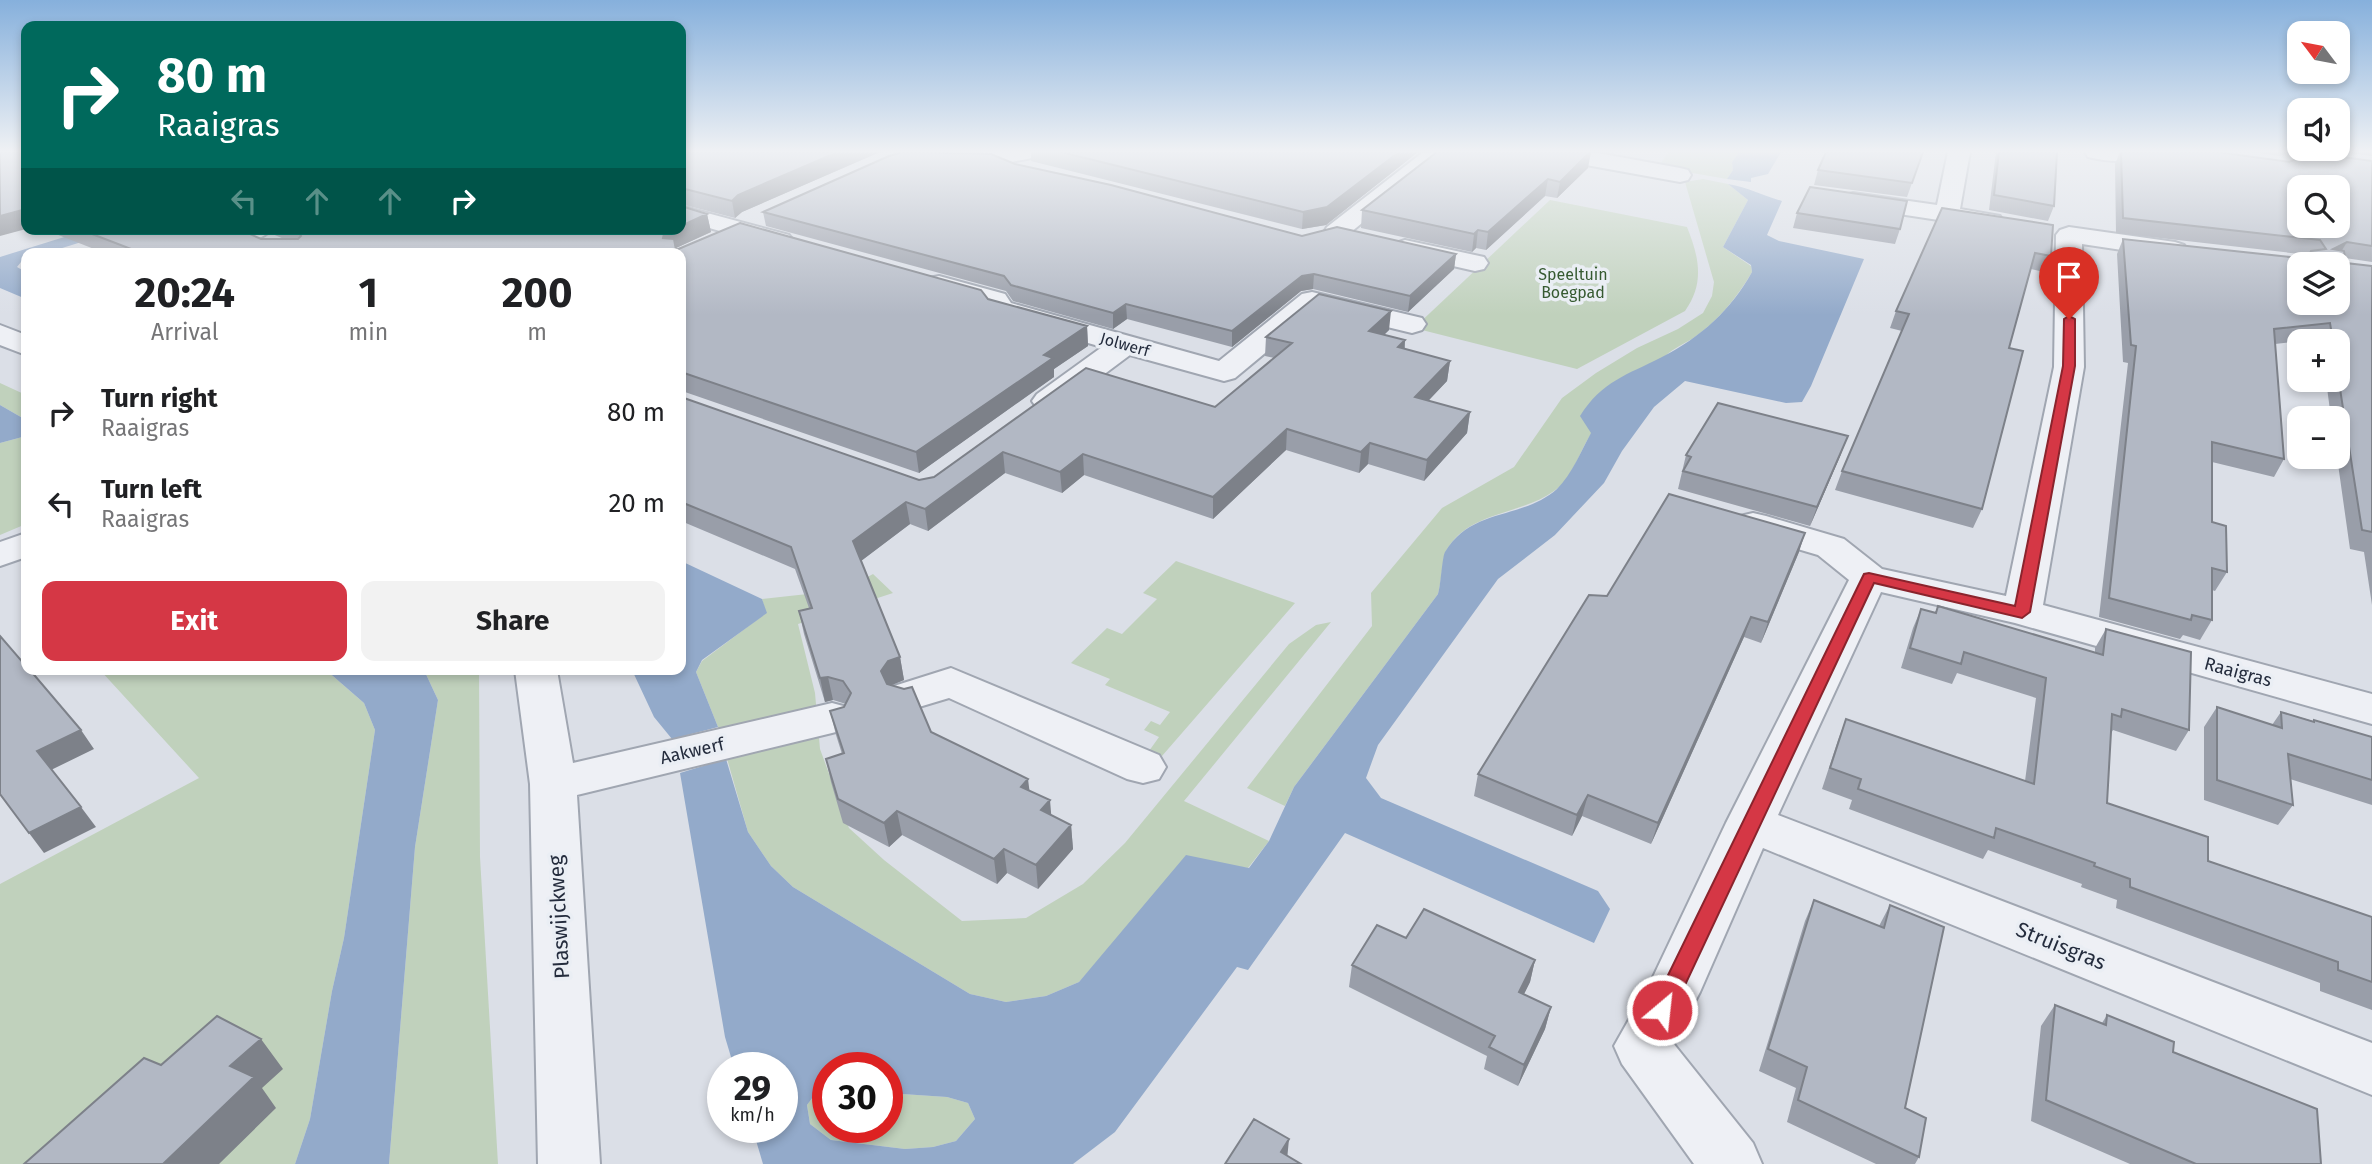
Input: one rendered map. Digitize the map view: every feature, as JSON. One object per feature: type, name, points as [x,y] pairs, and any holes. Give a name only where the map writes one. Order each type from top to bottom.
[{"type":"street","points":[[1362,238],[1325,235],[1364,206]]},
{"type":"street","points":[[1899,206],[2015,225]]},
{"type":"street","points":[[1947,213],[1948,206]]},
{"type":"street","points":[[686,214],[752,222],[802,246]]},
{"type":"street","points":[[705,246],[752,222]]},
{"type":"street","points":[[2022,612],[2069,366],[2055,232],[2119,244],[2197,253]]},
{"type":"street","points":[[253,235],[279,248]]},
{"type":"street","points":[[1388,244],[1475,264]]},
{"type":"street","name":"Jolwerf","points":[[916,278],[995,300],[1001,309],[1224,372],[1312,300],[1412,324]]},
{"type":"street","points":[[0,334],[21,344]]},
{"type":"street","points":[[1028,415],[1125,344]]},
{"type":"street","points":[[1716,514],[1831,547],[1869,578],[1750,823],[1673,992],[1642,1046],[1731,1164]]},
{"type":"street","points":[[0,555],[21,546]]},
{"type":"street","name":"Raaigras","points":[[1869,578],[2022,612],[2372,709]]},
{"type":"street","name":"Plaswijckweg","points":[[537,675],[553,784],[569,1164]]},
{"type":"street","points":[[909,696],[951,682],[1143,767]]},
{"type":"street","name":"Aakwerf","points":[[553,784],[832,718]]},
{"type":"street","name":"Struisgras","points":[[1750,823],[2372,1069]]},
{"type":"green space","name":"Speeltuin Boegpad","points":[[1543,206],[1582,206],[1687,227],[1695,249],[1698,280],[1685,311],[1577,369],[1414,328]]},
{"type":"green space","points":[[1692,206],[1745,206],[1723,247],[1751,266],[1752,272],[1733,300],[1710,325],[1668,353],[1638,380],[1592,433],[1568,477],[1554,491],[1479,522],[1454,539],[1445,553],[1438,594],[1294,787],[1285,806],[1247,788],[1372,626],[1371,593],[1442,508],[1514,467],[1562,398],[1637,348],[1678,329],[1703,313],[1712,296],[1714,282]]},
{"type":"green space","points":[[0,383],[21,393],[21,417],[0,405]]},
{"type":"green space","points":[[21,437],[21,526],[0,535],[0,443]]},
{"type":"green space","points":[[1176,561],[1295,603],[1162,756],[1149,751],[1159,737],[1144,730],[1151,721],[1160,725],[1170,712],[1105,685],[1110,679],[1071,663],[1107,628],[1122,634],[1157,599],[1143,593]]},
{"type":"green space","points":[[873,574],[893,593],[798,624],[815,693],[820,749],[849,828],[884,860],[962,921],[1026,918],[1083,884],[1125,843],[1289,644],[1316,625],[1331,622],[1184,801],[1269,841],[1248,868],[1221,864],[1112,945],[1079,982],[1046,996],[1006,1002],[970,994],[793,887],[771,866],[748,832],[718,727],[696,672],[702,661],[766,613],[762,599],[844,590]]},
{"type":"green space","points":[[105,675],[332,675],[364,703],[375,730],[344,938],[310,1119],[295,1164],[0,1164],[0,884],[199,778]]},
{"type":"green space","points":[[426,675],[479,675],[480,857],[498,1164],[389,1164],[415,847],[438,700]]},
{"type":"green space","points":[[903,1094],[947,1097],[968,1103],[975,1119],[956,1141],[933,1147],[905,1149],[856,1143],[903,1143]]},
{"type":"green space","points":[[812,1098],[812,1126],[810,1124],[807,1105]]},
{"type":"water","points":[[1745,206],[1780,206],[1767,235],[1779,241],[1864,259],[1802,402],[1786,403],[1685,381],[1654,407],[1622,451],[1604,483],[1555,535],[1498,579],[1378,745],[1366,778],[1381,798],[1598,891],[1610,909],[1594,943],[1345,833],[1248,970],[1237,967],[1115,1132],[1073,1164],[763,1164],[757,1143],[798,1143],[798,1052],[730,1052],[680,773],[726,759],[748,832],[771,866],[793,887],[970,994],[1006,1002],[1046,996],[1079,982],[1186,855],[1249,868],[1269,841],[1294,787],[1438,594],[1444,555],[1456,538],[1483,520],[1529,506],[1557,489],[1572,469],[1591,433],[1580,416],[1588,404],[1616,380],[1690,341],[1714,321],[1744,286],[1752,272],[1751,265],[1723,247]]},
{"type":"water","points":[[71,235],[104,235],[62,248],[29,248]]},
{"type":"water","points":[[21,250],[21,262],[17,267],[21,269],[21,297],[0,288],[0,257]]},
{"type":"water","points":[[0,405],[21,417],[21,437],[0,443]]},
{"type":"water","points":[[686,563],[762,599],[767,613],[702,660],[696,672],[718,727],[672,739],[654,717],[634,675],[686,675]]},
{"type":"water","points":[[332,675],[426,675],[438,700],[415,847],[389,1164],[295,1164],[310,1119],[344,938],[375,730],[364,703]]},
{"type":"building","points":[[0,206],[21,206],[21,210],[0,216]]},
{"type":"building","points":[[776,206],[1191,206],[1302,236],[1337,227],[1456,254],[1410,296],[1314,274],[1302,276],[1232,331],[1126,304],[1113,313],[1011,285],[1004,276],[763,212]]},
{"type":"building","points":[[1280,206],[1328,206],[1327,207],[1303,212]]},
{"type":"building","points":[[1367,206],[1517,206],[1488,232],[1478,230],[1474,234],[1362,210]]},
{"type":"building","points":[[1800,206],[1906,206],[1900,229],[1797,213]]},
{"type":"building","points":[[2123,206],[2287,206],[2287,236],[2123,218]]},
{"type":"building","points":[[2350,206],[2372,206],[2372,246],[2347,242],[2333,249],[2344,252],[2311,252],[2326,249],[2320,240],[2302,238],[2350,238]]},
{"type":"building","points":[[686,208],[707,214],[686,224]]},
{"type":"building","points":[[1942,208],[2053,225],[2051,256],[2035,253],[2009,348],[2023,351],[1982,509],[1842,471],[1909,314],[1896,311]]},
{"type":"building","points":[[740,223],[981,290],[988,299],[1087,326],[1044,355],[1053,358],[916,452],[686,374],[686,248],[681,248]]},
{"type":"building","points":[[95,235],[252,235],[261,239],[298,239],[300,235],[664,235],[663,238],[674,239],[676,248],[128,248]]},
{"type":"building","points":[[2123,239],[2287,257],[2287,315],[2350,315],[2350,263],[2372,266],[2372,532],[2362,530],[2350,453],[2350,406],[2343,406],[2340,392],[2350,392],[2350,329],[2331,329],[2330,323],[2274,329],[2284,459],[2212,442],[2212,522],[2226,526],[2227,572],[2212,568],[2212,620],[2192,615],[2191,620],[2109,598],[2136,346],[2131,345]]},
{"type":"building","points":[[1319,294],[1391,311],[1369,331],[1405,340],[1398,347],[1450,361],[1415,397],[1470,412],[1427,460],[1370,443],[1361,452],[1287,429],[1213,497],[1083,454],[1060,472],[1003,452],[925,509],[906,502],[853,541],[900,657],[888,661],[881,671],[887,684],[904,689],[912,687],[931,732],[1028,779],[1021,787],[1050,800],[1041,810],[1071,825],[1036,865],[1004,849],[994,859],[897,811],[884,823],[838,799],[826,759],[844,753],[830,711],[844,707],[851,693],[843,681],[820,678],[799,611],[812,608],[791,547],[686,504],[686,399],[919,480],[934,477],[1086,368],[1215,407],[1292,343],[1266,337]]},
{"type":"building","points":[[1718,403],[1848,436],[1817,507],[1683,471],[1691,457],[1686,455]]},
{"type":"building","points":[[1669,494],[1805,533],[1768,622],[1751,617],[1658,823],[1588,795],[1577,815],[1478,774],[1589,595],[1607,596]]},
{"type":"building","points":[[1938,606],[2103,655],[2106,629],[2191,652],[2189,730],[2122,709],[2121,717],[2112,714],[2107,803],[2208,837],[2208,861],[2372,917],[2372,982],[2338,970],[2338,962],[2130,887],[2130,879],[2094,866],[2095,863],[1996,828],[1994,838],[1858,789],[1861,779],[1830,768],[1846,719],[2034,784],[2046,678],[1964,652],[1961,664],[1910,648],[1921,609],[1936,613]]},
{"type":"building","points":[[0,636],[21,660],[21,675],[34,675],[81,730],[37,751],[81,807],[29,833],[0,794]]},
{"type":"building","points":[[2217,707],[2282,728],[2281,712],[2372,737],[2372,780],[2288,754],[2293,805],[2217,780]]},
{"type":"building","points":[[1814,900],[1884,928],[1890,905],[1944,927],[1905,1108],[1926,1118],[1919,1157],[1798,1100],[1807,1067],[1768,1049]]},
{"type":"building","points":[[1424,909],[1535,960],[1519,992],[1551,1007],[1524,1065],[1489,1047],[1495,1036],[1352,965],[1377,925],[1406,938]]},
{"type":"building","points":[[2055,1005],[2106,1025],[2107,1015],[2174,1042],[2173,1052],[2317,1109],[2321,1164],[2196,1164],[2046,1100]]},
{"type":"building","points":[[217,1016],[261,1039],[230,1066],[254,1077],[163,1164],[24,1164],[144,1058],[161,1065]]},
{"type":"building","points":[[1254,1119],[1289,1139],[1281,1152],[1301,1164],[1225,1164]]},
{"type":"route","points":[[1662,1010],[1673,992],[1750,823],[1869,578],[2022,612],[2069,366],[2069,319]]}]
